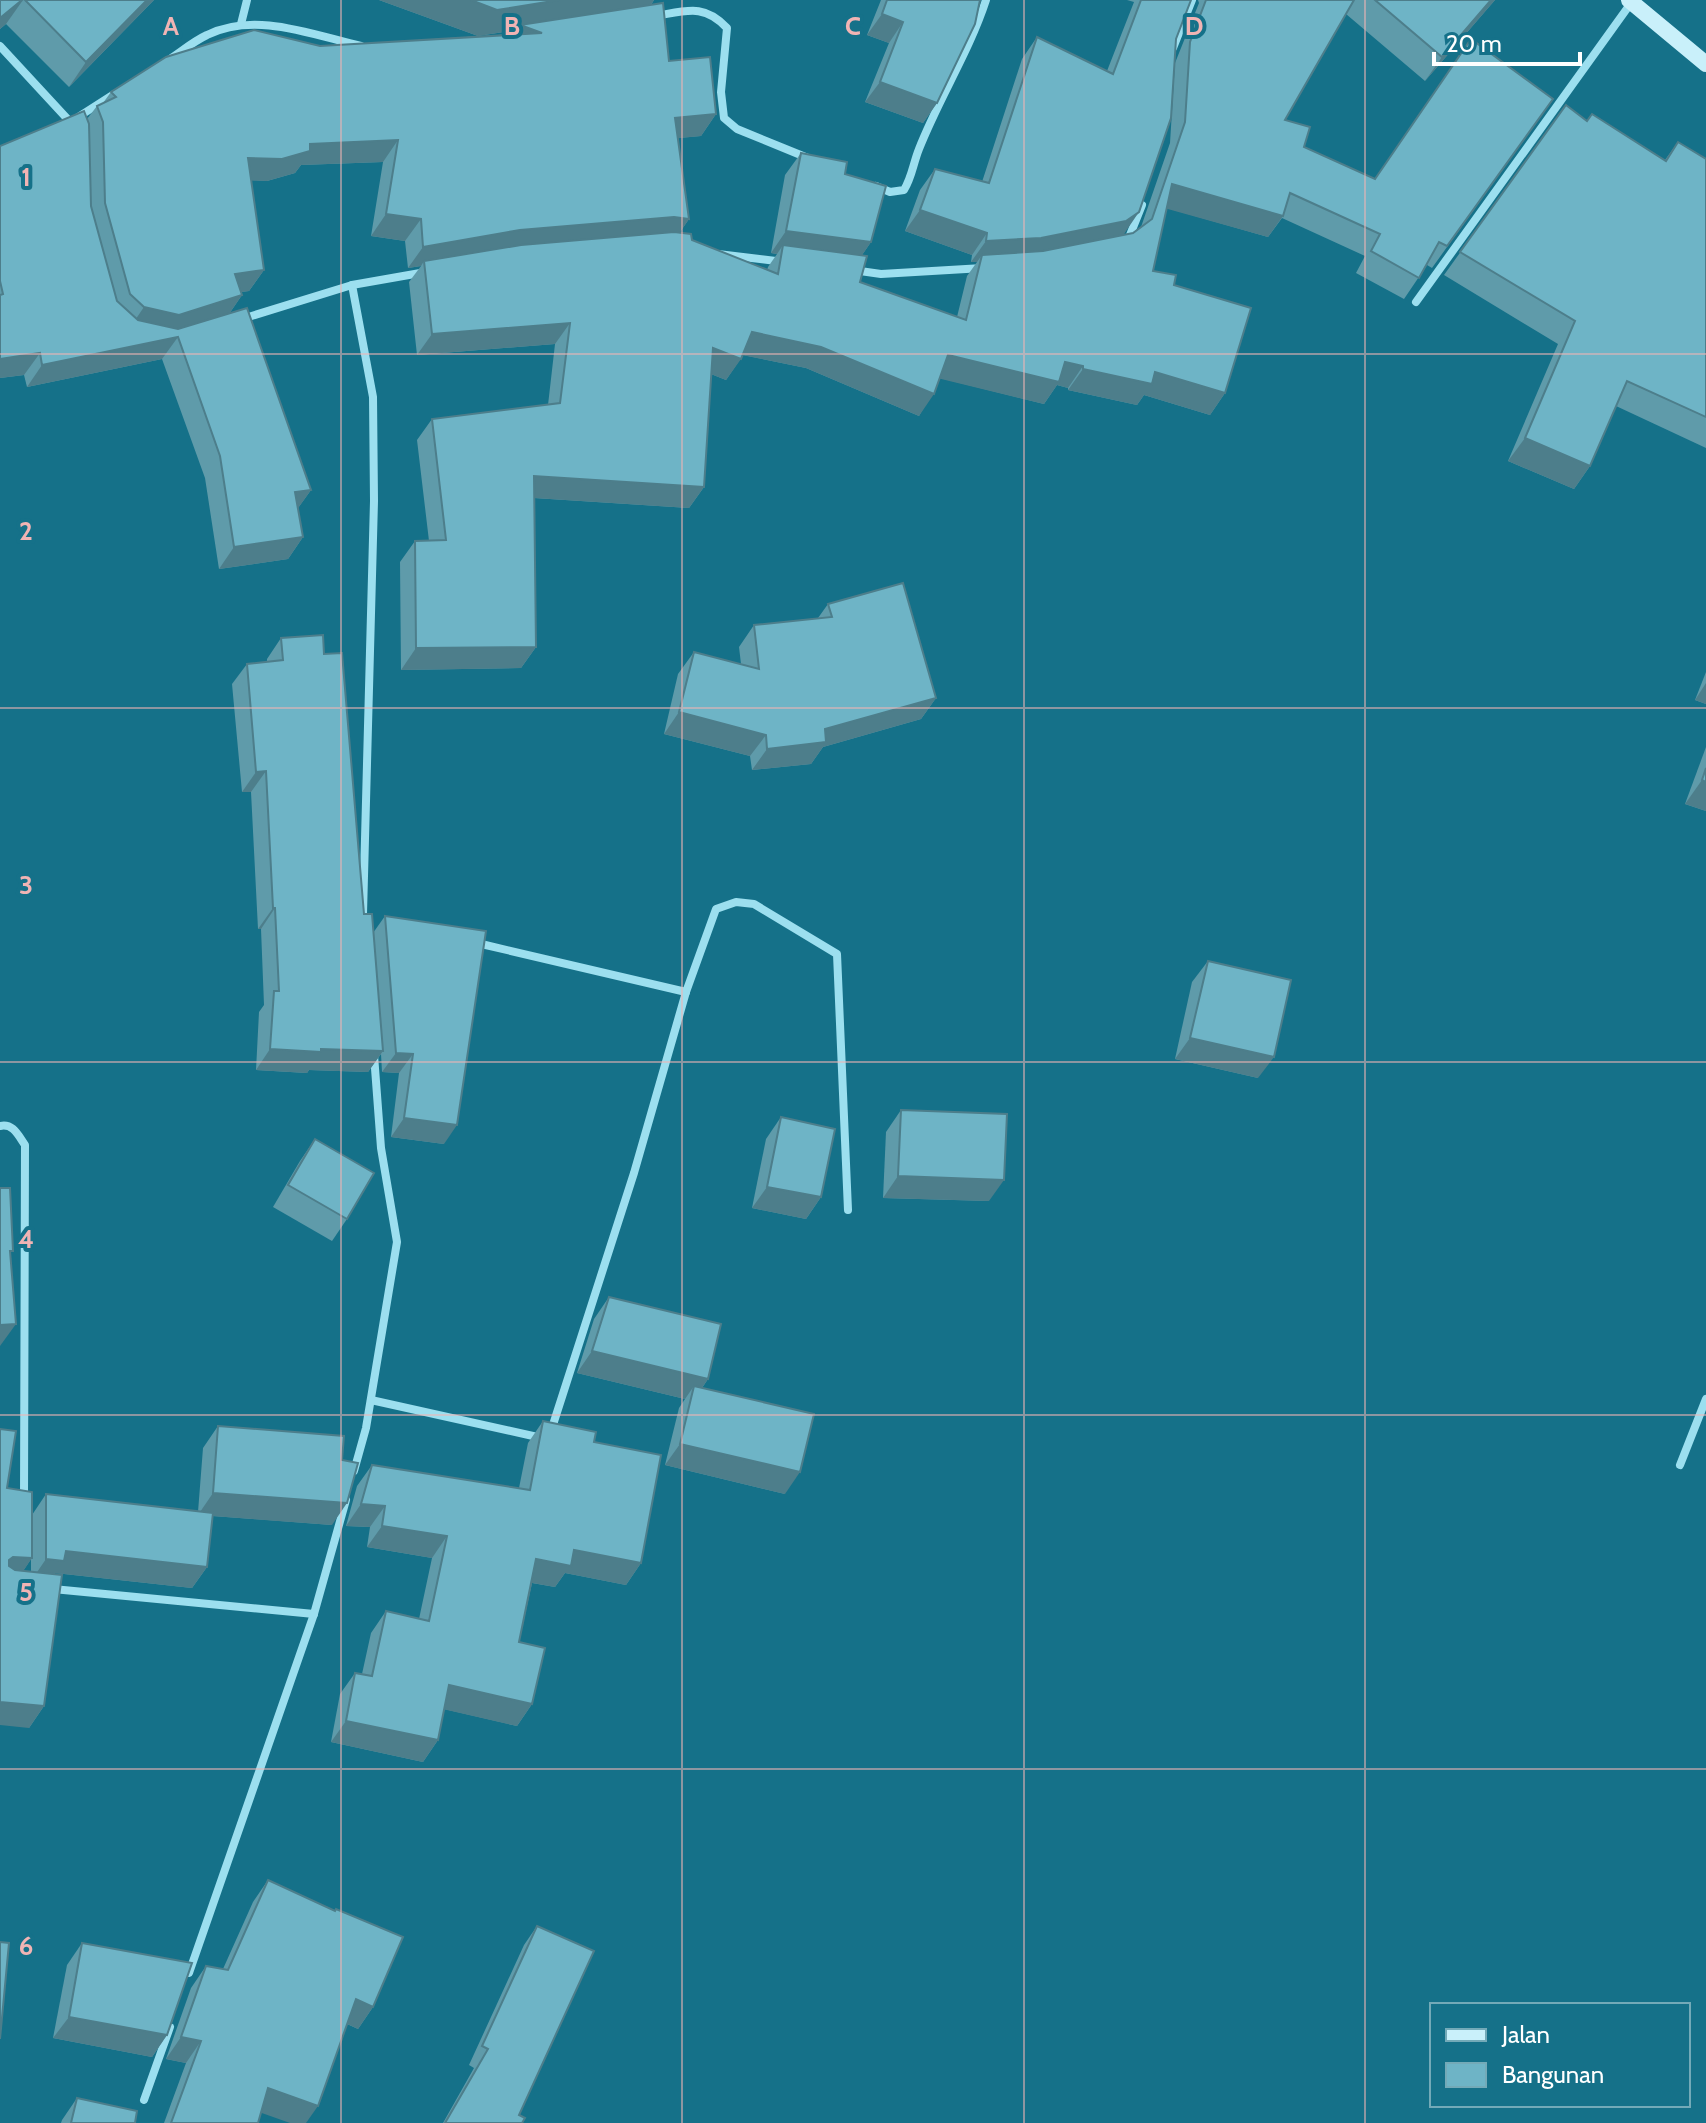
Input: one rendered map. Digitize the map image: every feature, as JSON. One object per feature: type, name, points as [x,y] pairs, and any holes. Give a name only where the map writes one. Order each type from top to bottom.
[{"type":"street","points":[[241,24],[247,0]]},
{"type":"street","points":[[862,180],[890,192],[904,190],[911,179],[918,151],[974,35],[986,0]]},
{"type":"street","points":[[1168,62],[1192,0]]},
{"type":"street","points":[[1416,302],[1630,1],[1706,64]]},
{"type":"street","points":[[640,18],[697,10],[715,15],[727,28],[721,92],[724,118],[737,129],[819,163]]},
{"type":"street","points":[[159,66],[209,34],[241,24],[272,26],[369,47]]},
{"type":"street","points":[[0,46],[71,121],[76,132]]},
{"type":"street","points":[[71,121],[121,90]]},
{"type":"street","points":[[1122,243],[1130,238],[1146,192]]},
{"type":"street","points":[[707,252],[802,264]]},
{"type":"street","points":[[849,270],[881,274],[997,267]]},
{"type":"street","points":[[236,321],[352,285],[444,269]]},
{"type":"street","points":[[352,285],[373,397],[374,501],[365,932]]},
{"type":"street","points":[[371,1400],[548,1439],[634,1173],[686,992],[716,909],[736,902],[754,904],[837,954],[848,1210]]},
{"type":"street","points":[[363,916],[379,920]]},
{"type":"street","points":[[471,942],[686,992]]},
{"type":"street","points":[[185,1983],[314,1614],[366,1428],[397,1242],[381,1148],[373,1040]]},
{"type":"street","points":[[0,1126],[14,1129],[25,1145],[24,1507]]},
{"type":"street","points":[[1680,1465],[1706,1399]]},
{"type":"street","points":[[39,1587],[314,1614]]},
{"type":"street","points":[[144,2100],[175,2012]]},
{"type":"building","points":[[0,0],[22,0],[0,18]]},
{"type":"building","points":[[25,0],[147,0],[86,62]]},
{"type":"building","points":[[471,0],[559,0],[497,10]]},
{"type":"building","points":[[887,0],[980,0],[975,24],[937,103],[880,82],[903,22],[882,14]]},
{"type":"building","points":[[1141,0],[1191,0],[1176,39],[1171,118],[1139,212],[1126,221],[1041,238],[986,241],[987,233],[920,210],[935,169],[989,183],[1037,37],[1113,74]]},
{"type":"building","points":[[1206,0],[1354,0],[1285,120],[1310,127],[1304,147],[1375,179],[1471,39],[1553,99],[1447,246],[1439,242],[1419,278],[1371,251],[1380,234],[1290,193],[1283,216],[1172,184],[1153,271],[1176,275],[1174,285],[1251,308],[1225,393],[1155,372],[1152,384],[1065,362],[1059,382],[948,355],[934,394],[821,347],[752,332],[741,359],[713,348],[704,487],[534,476],[536,647],[416,648],[415,541],[446,540],[432,419],[560,403],[570,323],[432,334],[424,261],[521,245],[674,232],[691,234],[692,240],[778,274],[783,245],[867,256],[860,282],[966,320],[982,255],[1043,251],[1133,233],[1152,219],[1185,122],[1190,42]]},
{"type":"building","points":[[1375,0],[1491,0],[1442,57]]},
{"type":"building","points":[[663,3],[669,61],[710,57],[716,114],[675,118],[689,219],[674,217],[520,230],[423,247],[421,219],[386,214],[398,140],[310,144],[310,151],[282,159],[248,158],[264,270],[235,274],[242,295],[179,315],[144,307],[130,294],[105,203],[103,122],[97,106],[116,97],[111,92],[166,57],[254,30],[320,46],[542,33],[520,25]]},
{"type":"building","points":[[1566,105],[1587,121],[1592,114],[1666,161],[1678,142],[1706,159],[1706,417],[1627,381],[1590,466],[1525,438],[1575,321],[1460,252]]},
{"type":"building","points":[[84,111],[89,124],[91,206],[117,301],[138,320],[178,329],[247,308],[311,490],[295,492],[303,537],[234,547],[220,456],[178,337],[42,365],[40,353],[0,359],[0,295],[3,294],[0,281],[0,146]]},
{"type":"building","points":[[801,153],[847,162],[845,174],[886,186],[871,242],[786,231]]},
{"type":"building","points":[[903,583],[936,698],[825,729],[826,742],[767,749],[766,735],[679,712],[694,652],[759,669],[754,625],[832,617],[828,604]]},
{"type":"building","points":[[323,635],[324,654],[342,653],[364,914],[372,914],[383,1051],[270,1049],[274,991],[279,991],[275,908],[266,771],[256,772],[247,664],[283,660],[281,638]]},
{"type":"building","points":[[385,916],[486,931],[457,1125],[404,1118],[413,1054],[396,1053]]},
{"type":"building","points":[[1208,961],[1291,980],[1274,1057],[1190,1038]]},
{"type":"building","points":[[901,1110],[1007,1114],[1004,1180],[898,1176]]},
{"type":"building","points":[[781,1117],[835,1129],[821,1197],[767,1187]]},
{"type":"building","points":[[315,1139],[374,1173],[347,1219],[288,1185]]},
{"type":"building","points":[[0,1188],[10,1188],[13,1251],[10,1251],[16,1324],[0,1325]]},
{"type":"building","points":[[609,1297],[721,1324],[708,1379],[592,1351]]},
{"type":"building","points":[[694,1386],[814,1414],[800,1472],[680,1444]]},
{"type":"building","points":[[543,1421],[596,1432],[594,1442],[661,1455],[641,1563],[574,1550],[571,1566],[536,1559],[519,1642],[545,1648],[532,1704],[449,1685],[438,1740],[346,1721],[355,1673],[372,1676],[386,1611],[429,1621],[447,1536],[382,1526],[385,1506],[361,1504],[372,1465],[530,1490]]},
{"type":"building","points":[[218,1426],[344,1436],[342,1460],[358,1463],[347,1503],[213,1493]]},
{"type":"building","points":[[0,1429],[16,1431],[7,1488],[32,1492],[32,1558],[13,1557],[9,1560],[9,1566],[15,1570],[62,1575],[44,1706],[0,1702]]},
{"type":"building","points":[[46,1494],[213,1513],[207,1567],[66,1551],[64,1561],[46,1559]]},
{"type":"building","points":[[268,1880],[335,1911],[403,1937],[373,2007],[356,1999],[318,2106],[268,2088],[258,2123],[171,2123],[201,2041],[181,2037],[206,1966],[228,1970]]},
{"type":"building","points":[[537,1926],[594,1951],[519,2115],[525,2118],[522,2123],[445,2123],[488,2049],[482,2046]]},
{"type":"building","points":[[0,1942],[9,1943],[0,2039]]},
{"type":"building","points":[[82,1943],[192,1963],[167,2035],[69,2017]]},
{"type":"building","points":[[77,2098],[137,2111],[135,2123],[71,2123]]}]
